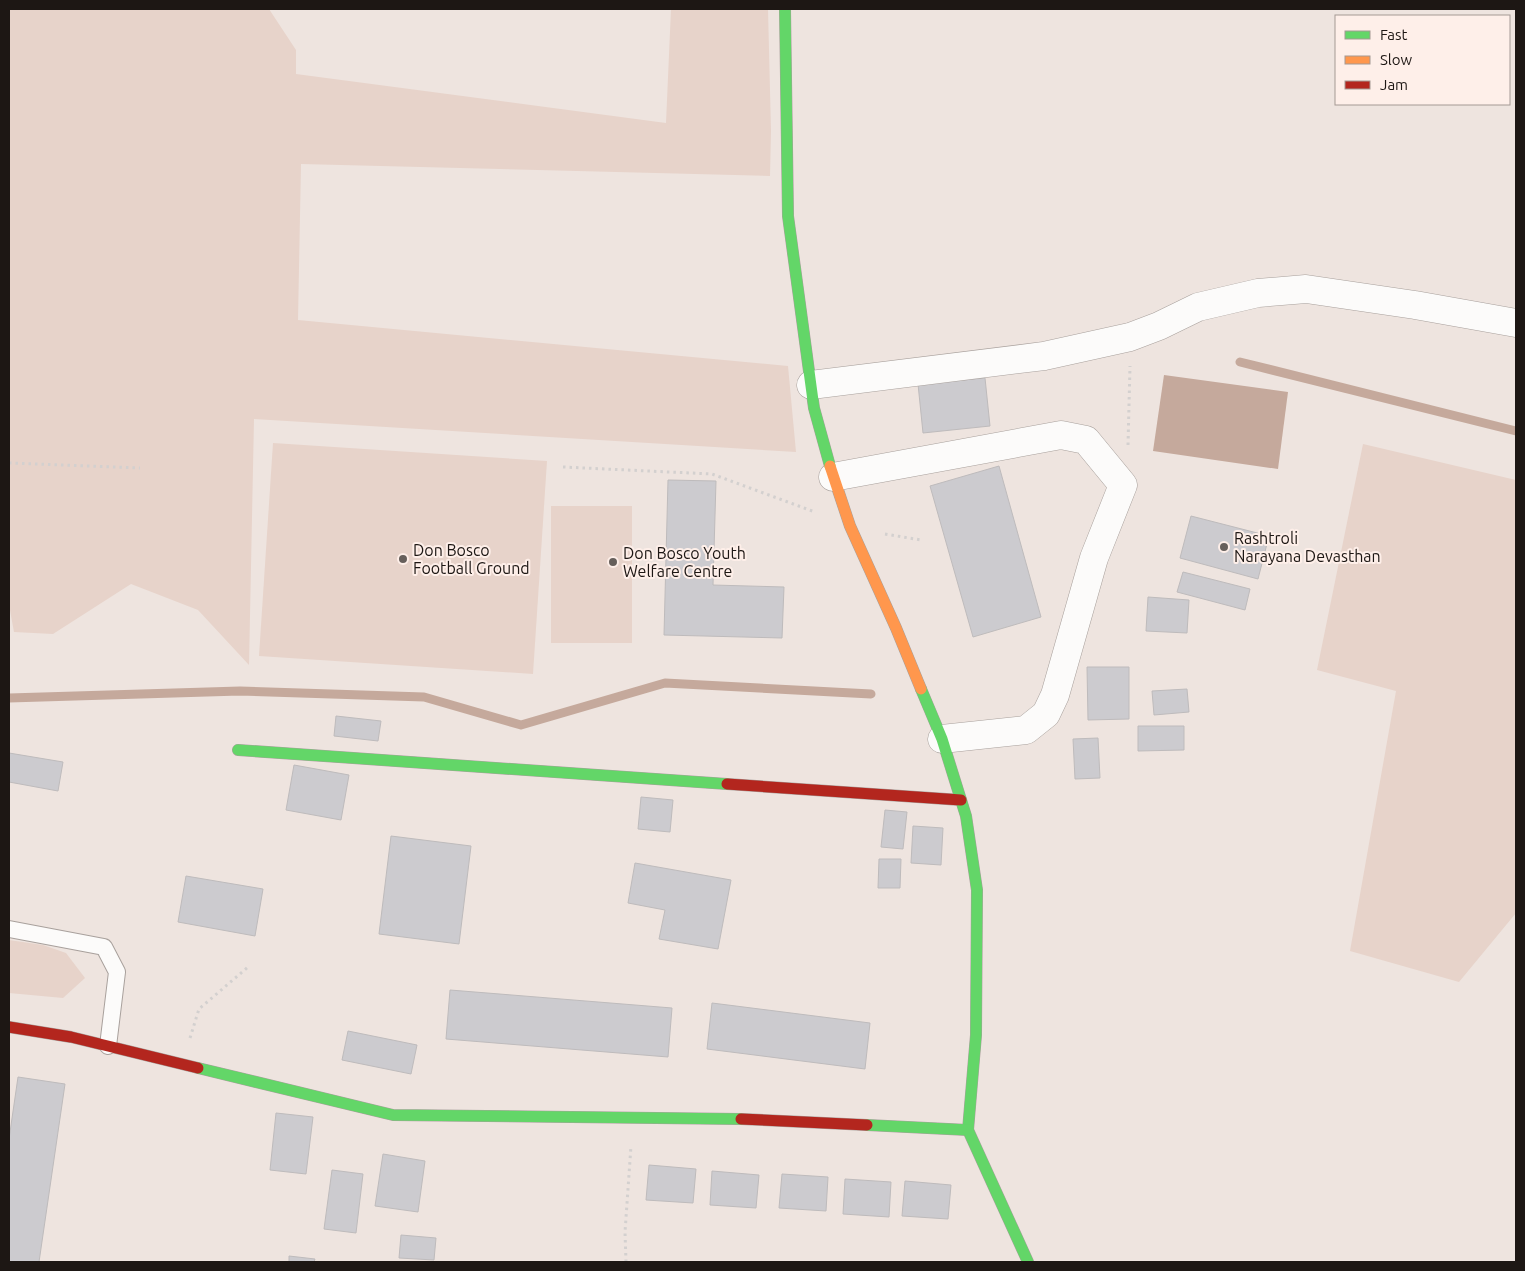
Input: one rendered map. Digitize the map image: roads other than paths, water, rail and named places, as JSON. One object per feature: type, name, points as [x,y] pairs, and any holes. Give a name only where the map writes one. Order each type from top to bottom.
[{"type":"street","points":[[785,9],[788,216],[814,408],[833,477],[850,526],[896,628],[942,739],[966,816],[977,890],[976,1036],[968,1130],[1028,1262]]},
{"type":"street","points":[[811,386],[1044,356],[1130,337],[1159,326],[1198,307],[1258,293],[1306,289],[1415,305],[1516,323]]},
{"type":"street","points":[[833,477],[1061,435],[1086,440],[1123,485],[1094,558],[1055,694],[1046,714],[1026,730],[942,739]]},
{"type":"street","points":[[238,750],[961,800]]},
{"type":"street","points":[[9,1027],[71,1037],[393,1115],[736,1119],[968,1130]]},
{"type":"lane","points":[[9,929],[104,947],[118,972],[108,1046]]},
{"type":"waterway","points":[[1240,362],[1516,431]]},
{"type":"waterway","points":[[9,698],[240,691],[424,697],[521,725],[665,683],[871,694]]},
{"type":"place","name":"Rashtroli Narayana Devasthan","points":[[1224,547]]},
{"type":"place","name":"Don Bosco Football Ground","points":[[403,559]]},
{"type":"place","name":"Don Bosco Youth Welfare Centre","points":[[613,562]]}]
